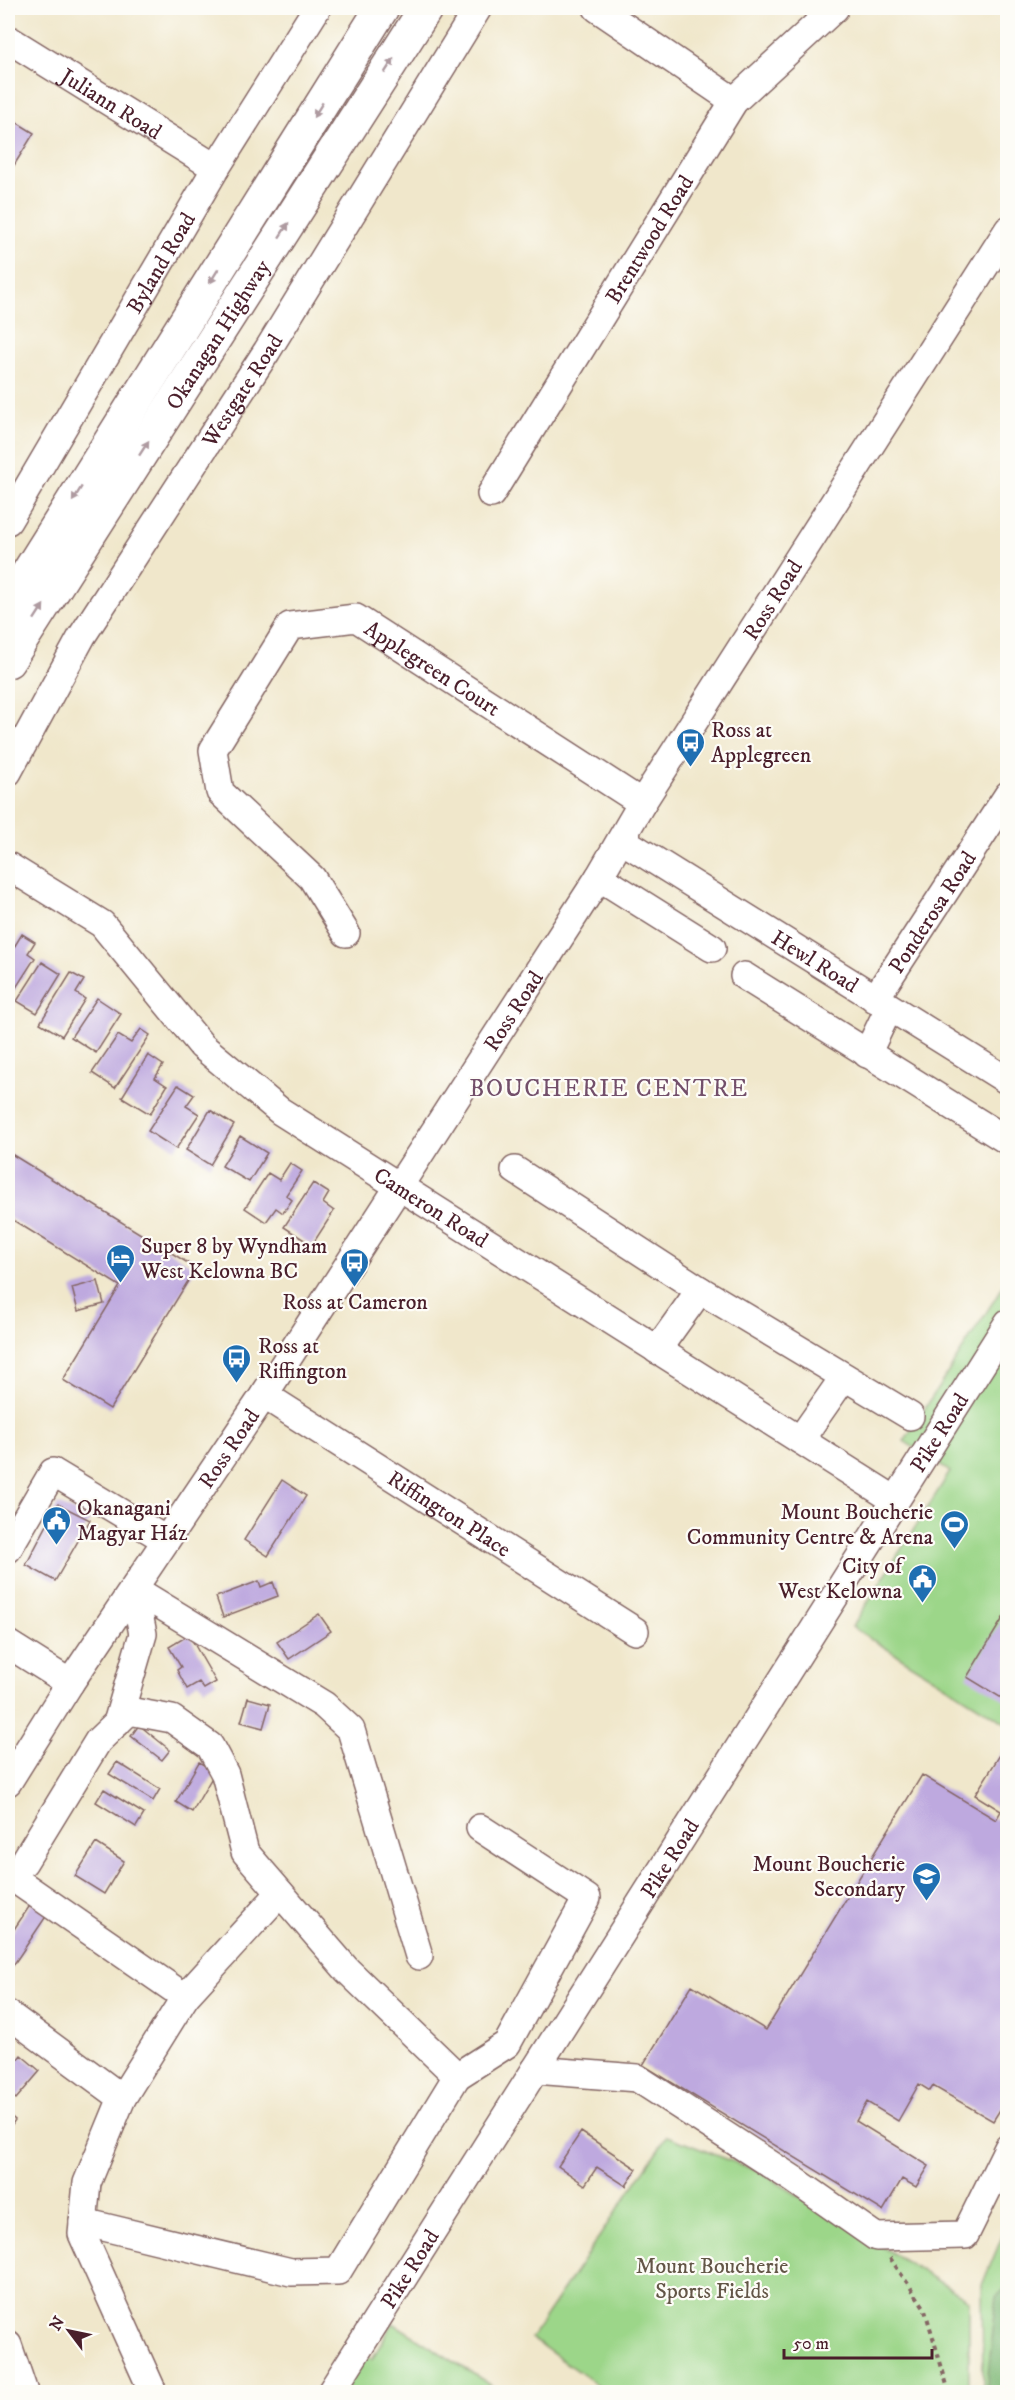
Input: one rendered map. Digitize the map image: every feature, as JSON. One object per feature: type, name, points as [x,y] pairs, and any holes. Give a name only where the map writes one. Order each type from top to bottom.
[{"type":"highway","name":"Okanagan Highway","points":[[8,605],[382,8]]},
{"type":"highway","name":"Okanagan Highway","points":[[8,661],[426,8]]},
{"type":"street","name":"Byland Road","points":[[8,521],[216,168],[317,8]]},
{"type":"street","name":"Westgate Road","points":[[8,772],[82,636],[267,351],[478,8]]},
{"type":"street","points":[[597,8],[734,101]]},
{"type":"street","name":"Brentwood Road","points":[[491,495],[734,101],[835,8]]},
{"type":"street","name":"Juliann Road","points":[[8,39],[216,168]]},
{"type":"street","name":"Ross Road","points":[[8,1782],[70,1683],[264,1395],[397,1186],[599,877],[642,803],[1008,230]]},
{"type":"street","name":"Applegreen Court","points":[[346,933],[312,878],[220,792],[213,750],[290,626],[356,618],[642,803]]},
{"type":"street","name":"Ponderosa Road","points":[[867,1054],[882,1003],[1008,795]]},
{"type":"street","name":"Hewl Road","points":[[622,840],[1008,1082]]},
{"type":"street","name":"Cameron Road","points":[[8,866],[102,924],[202,1046],[280,1111],[895,1500]]},
{"type":"street","points":[[599,877],[712,948]]},
{"type":"street","points":[[744,976],[1008,1141]]},
{"type":"street","points":[[515,1170],[700,1290],[910,1416]]},
{"type":"street","points":[[657,1350],[700,1290]]},
{"type":"street","name":"Pike Road","points":[[331,2392],[1008,1323]]},
{"type":"street","points":[[800,1440],[844,1377]]},
{"type":"street","name":"Riffington Place","points":[[264,1395],[635,1631]]},
{"type":"street","points":[[8,1549],[53,1472],[166,1540]]},
{"type":"street","points":[[117,1722],[143,1634],[134,1589]]},
{"type":"street","points":[[134,1589],[324,1705],[351,1730],[418,1956]]},
{"type":"street","points":[[8,1644],[70,1683]]},
{"type":"street","points":[[185,1997],[9,1877],[24,1862],[98,1741],[129,1711],[172,1719],[210,1746],[225,1774],[245,1852],[347,1970],[457,2076]]},
{"type":"street","points":[[83,2222],[291,2272],[338,2271],[457,2076],[507,2044],[587,1898],[480,1828]]},
{"type":"street","points":[[153,2392],[82,2234],[87,2183],[122,2098],[185,1997],[280,1893]]},
{"type":"street","points":[[8,2014],[122,2098]]},
{"type":"street","points":[[535,2070],[637,2078],[793,2179],[876,2237],[965,2235],[1008,2148]]},
{"type":"street","points":[[8,2345],[24,2392]]},
{"type":"path","points":[[876,2237],[924,2307],[949,2392]]},
{"type":"green space","name":"Mount Boucherie Community Centre & Arena","points":[[1007,1280],[1007,1724],[852,1627],[950,1472],[904,1441]]},
{"type":"green space","name":"Mount Boucherie Sports Fields","points":[[667,2136],[760,2172],[969,2300],[969,2392],[607,2392],[531,2338]]},
{"type":"green space","points":[[1007,2225],[1007,2392],[983,2392],[982,2285]]},
{"type":"green space","points":[[1007,2287],[1007,2392],[986,2392],[997,2296]]},
{"type":"green space","points":[[393,2323],[502,2392],[340,2392],[363,2354],[372,2359]]},
{"type":"building","points":[[8,117],[34,133],[8,175]]},
{"type":"building","points":[[22,934],[35,942],[28,953],[35,958],[12,994],[8,991],[8,957]]},
{"type":"building","points":[[42,962],[61,974],[37,1013],[17,1001]]},
{"type":"building","points":[[71,973],[84,980],[76,993],[85,999],[62,1036],[40,1023]]},
{"type":"building","points":[[97,998],[121,1014],[96,1053],[71,1037]]},
{"type":"building","points":[[141,1029],[150,1035],[115,1088],[92,1073],[118,1035],[131,1043]]},
{"type":"building","points":[[148,1055],[163,1065],[155,1078],[167,1086],[150,1114],[122,1097]]},
{"type":"building","points":[[178,1085],[194,1095],[186,1106],[199,1114],[176,1149],[148,1131]]},
{"type":"building","points":[[210,1110],[234,1125],[210,1165],[186,1150]]},
{"type":"building","points":[[240,1136],[267,1153],[249,1182],[222,1166]]},
{"type":"building","points":[[8,1152],[196,1268],[110,1409],[63,1380],[120,1286],[8,1217]]},
{"type":"building","points":[[290,1163],[302,1171],[286,1195],[292,1200],[283,1213],[276,1208],[266,1222],[245,1208],[268,1173],[279,1180]]},
{"type":"building","points":[[313,1183],[329,1193],[323,1203],[334,1211],[312,1245],[284,1227]]},
{"type":"building","points":[[98,1281],[104,1304],[78,1311],[72,1288]]},
{"type":"building","points":[[282,1480],[306,1496],[268,1556],[244,1540]]},
{"type":"building","name":"Okanagani Magyar Ház","points":[[58,1504],[90,1520],[55,1581],[26,1565]]},
{"type":"building","points":[[259,1581],[261,1587],[273,1582],[278,1596],[223,1617],[216,1597]]},
{"type":"building","points":[[1008,1610],[1008,1702],[967,1677]]},
{"type":"building","points":[[319,1614],[331,1631],[289,1659],[277,1642]]},
{"type":"building","points":[[189,1635],[216,1682],[204,1689],[199,1682],[187,1689],[177,1670],[181,1667],[169,1647]]},
{"type":"building","points":[[248,1698],[270,1704],[263,1728],[241,1722]]},
{"type":"building","points":[[139,1725],[170,1750],[162,1760],[131,1736]]},
{"type":"building","name":"Mount Boucherie Secondary","points":[[1008,1742],[1008,2097],[993,2121],[933,2086],[930,2091],[919,2084],[898,2121],[867,2102],[856,2121],[929,2166],[916,2187],[902,2179],[883,2211],[643,2065],[692,1985],[766,2030],[922,1775],[996,1820],[1001,1811],[975,1795]]},
{"type":"building","points":[[117,1762],[160,1789],[153,1801],[109,1774]]},
{"type":"building","points":[[199,1762],[215,1772],[192,1812],[176,1802]]},
{"type":"building","points":[[104,1789],[144,1814],[136,1827],[96,1802]]},
{"type":"building","points":[[96,1843],[124,1861],[104,1894],[75,1876]]},
{"type":"building","points":[[33,1901],[49,1912],[8,1973],[8,1938]]},
{"type":"building","points":[[21,2055],[40,2071],[16,2099],[8,2092],[8,2072]]},
{"type":"building","points":[[8,2114],[15,2120],[8,2130]]},
{"type":"building","points":[[581,2132],[637,2169],[626,2186],[597,2167],[585,2185],[558,2166]]},
{"type":"place","name":"Ross at Applegreen","points":[[690,768]]},
{"type":"place","name":"Super 8 by Wyndham West Kelowna BC","points":[[120,1284]]},
{"type":"place","name":"Ross at Cameron","points":[[355,1288]]},
{"type":"place","name":"Ross at Riffington","points":[[237,1384]]},
{"type":"place","name":"Okanagani Magyar Ház","points":[[56,1546]]},
{"type":"place","name":"Mount Boucherie Community Centre & Arena","points":[[954,1550]]},
{"type":"place","name":"City of West Kelowna","points":[[923,1604]]},
{"type":"place","name":"Mount Boucherie Secondary","points":[[926,1902]]},
{"type":"district","name":"BOUCHERIE CENTRE","points":[[609,1088]]}]
